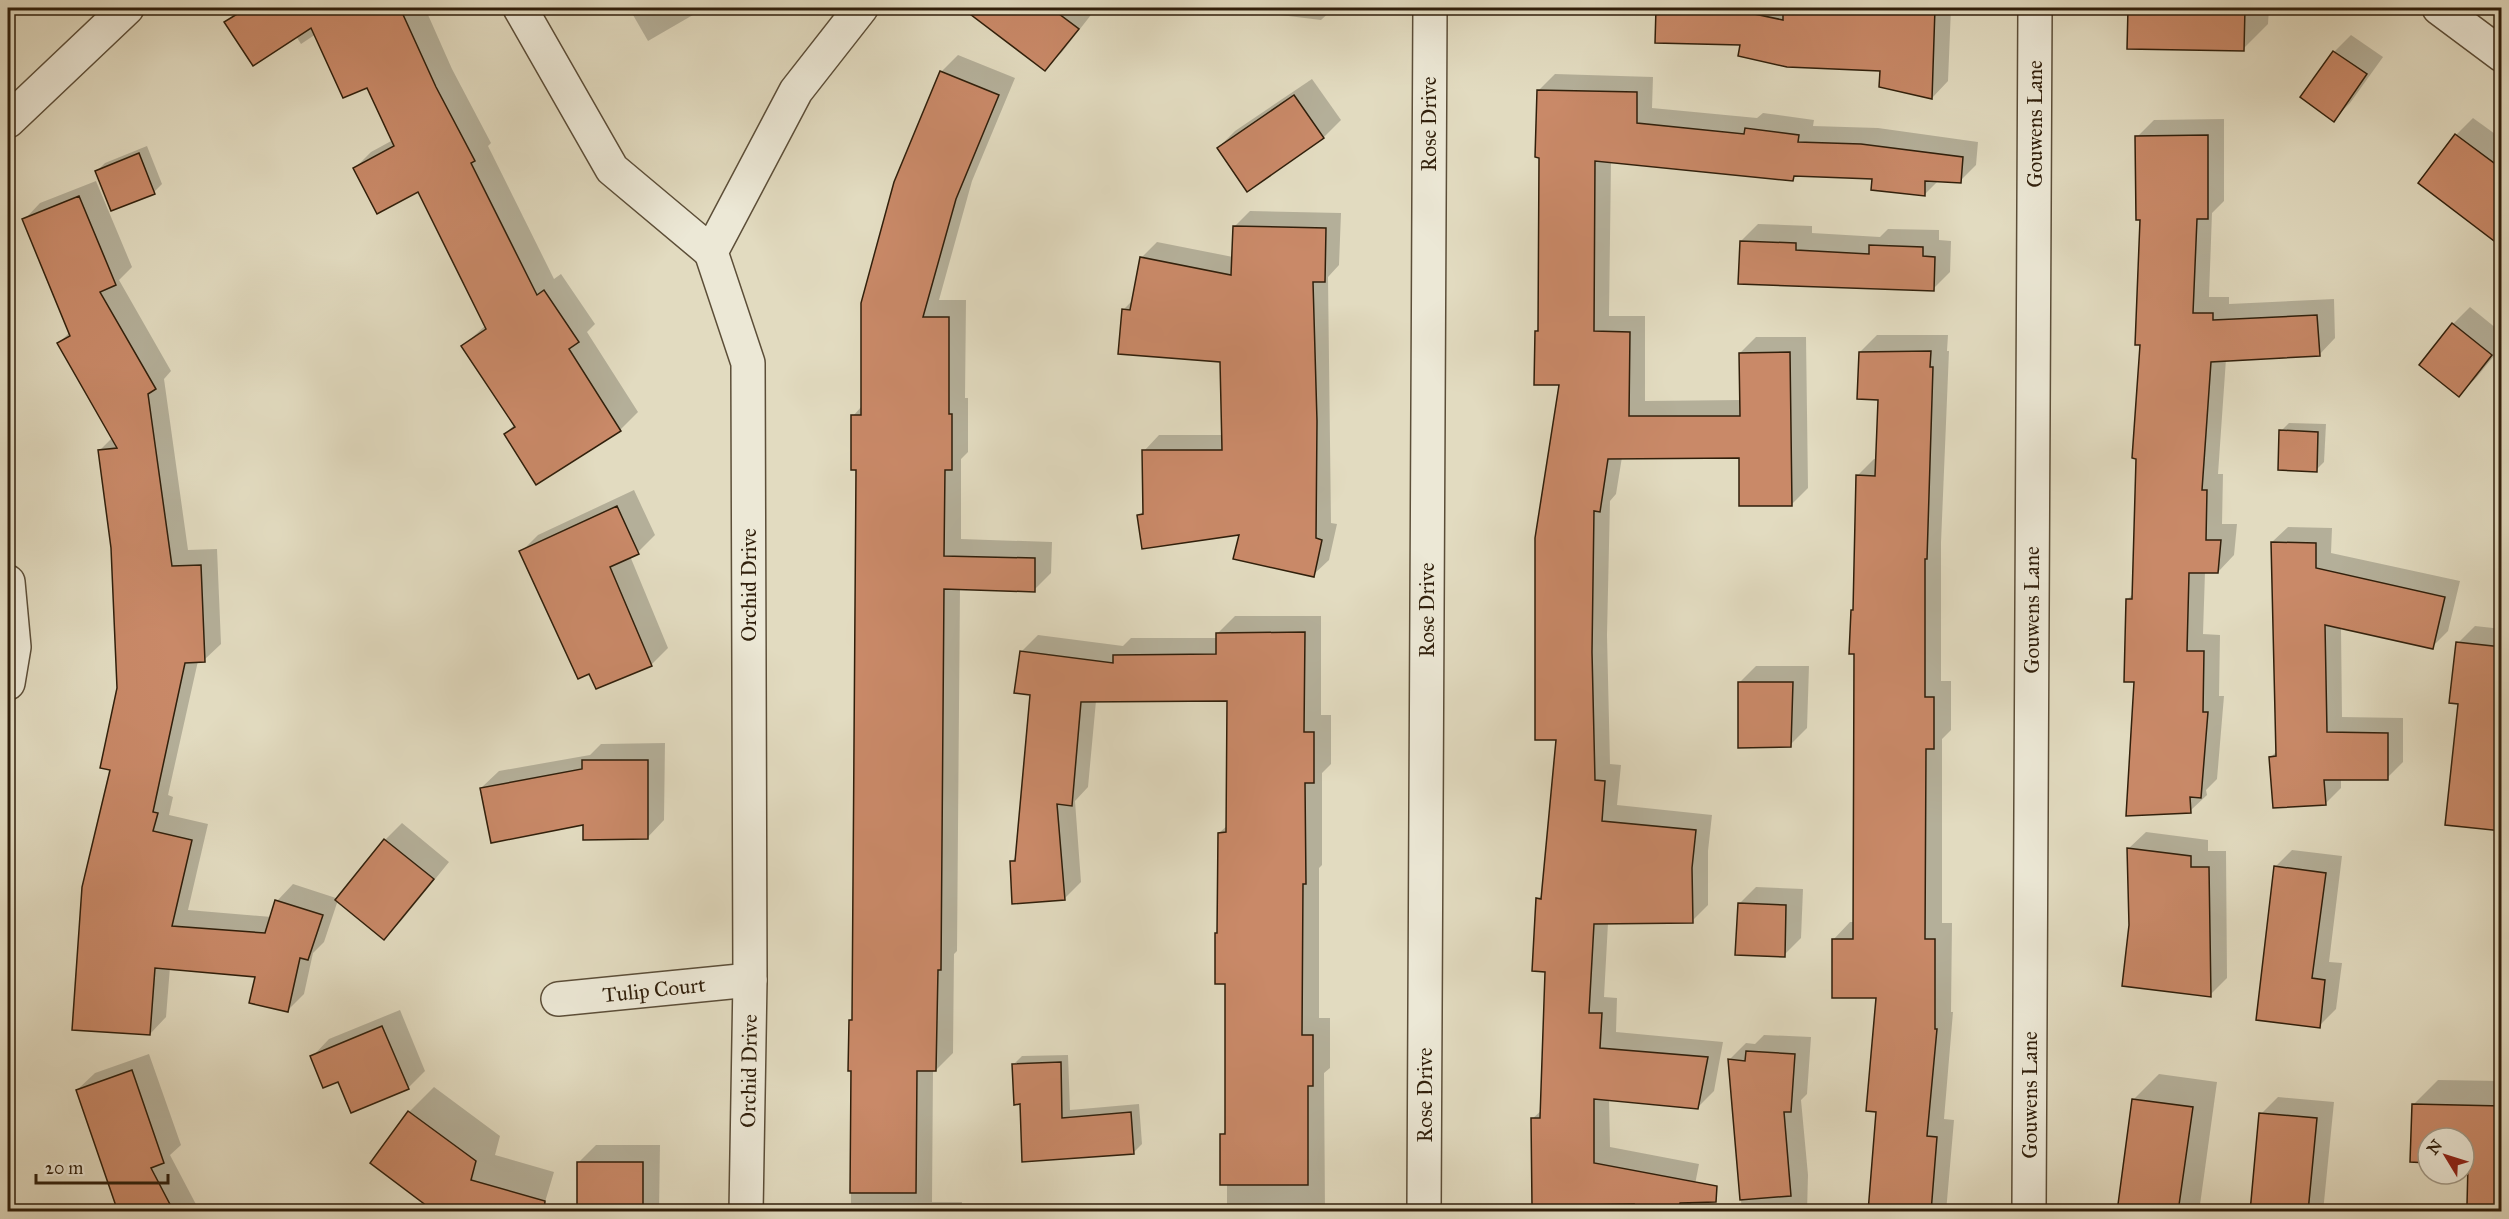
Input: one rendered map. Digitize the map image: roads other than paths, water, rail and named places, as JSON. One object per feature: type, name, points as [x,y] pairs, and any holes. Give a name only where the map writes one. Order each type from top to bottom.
[{"type":"street","points":[[8,121],[127,8]]},
{"type":"street","points":[[520,8],[612,169],[711,252],[796,91],[861,8]]},
{"type":"street","name":"Rose Drive","points":[[1424,1212],[1430,8]]},
{"type":"street","name":"Gouwens Lane","points":[[2029,1212],[2035,8]]},
{"type":"street","points":[[2439,8],[2502,55]]},
{"type":"street","name":"Orchid Drive","points":[[711,252],[747,363],[750,980],[746,1212]]},
{"type":"street","points":[[8,582],[14,647],[8,683]]},
{"type":"street","name":"Tulip Court","points":[[558,999],[750,980]]}]
